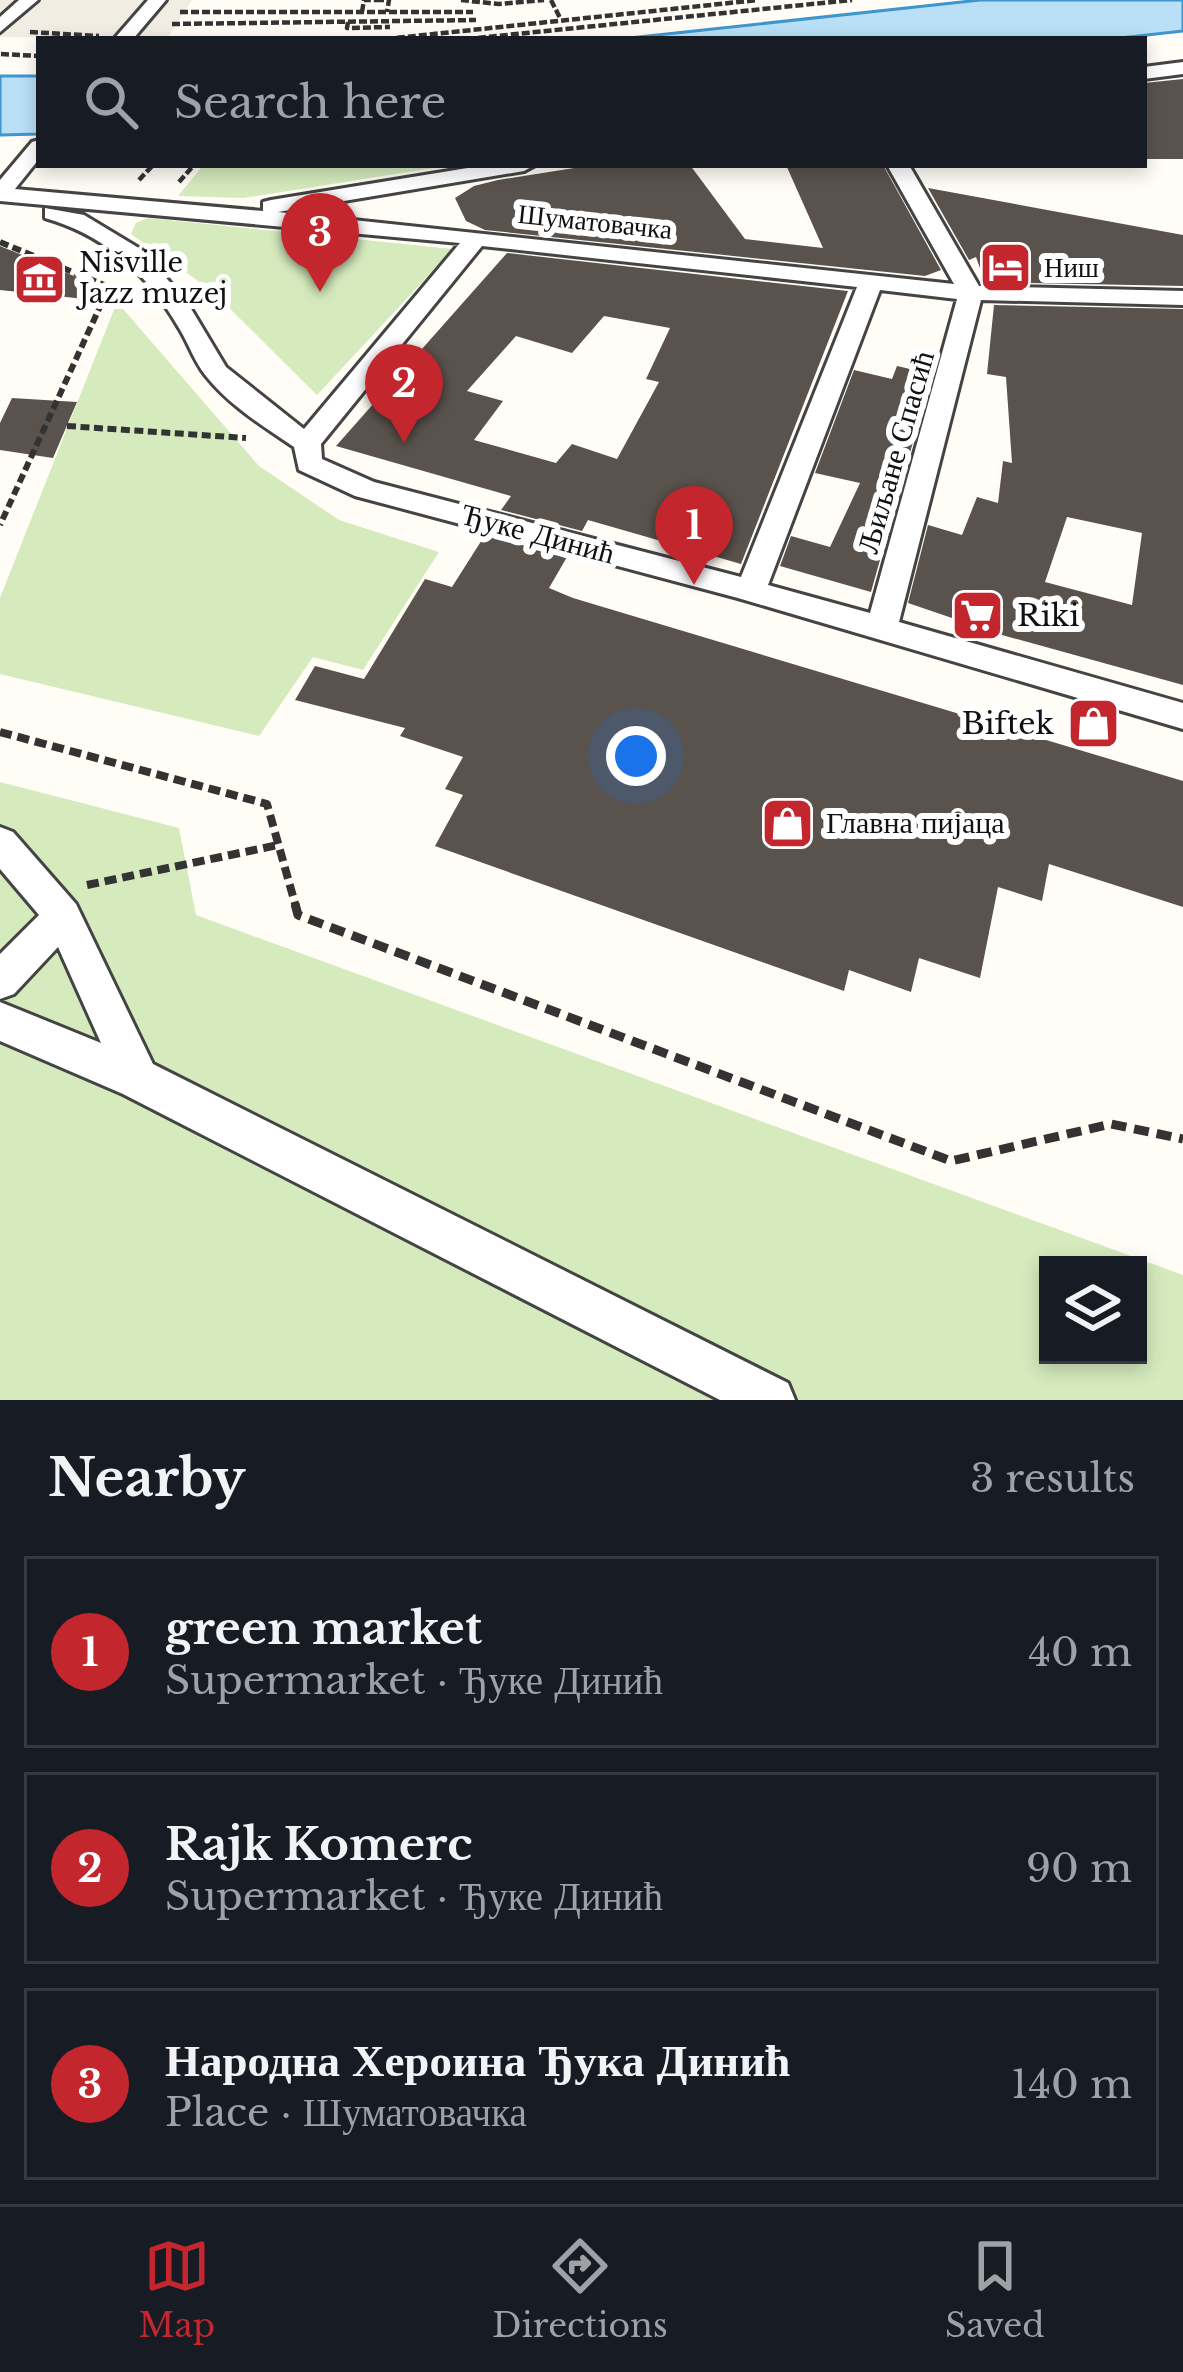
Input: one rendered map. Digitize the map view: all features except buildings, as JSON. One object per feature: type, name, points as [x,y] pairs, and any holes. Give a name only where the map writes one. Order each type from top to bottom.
[{"type":"street","points":[[0,27],[29,0]]},
{"type":"street","points":[[125,36],[152,6]]},
{"type":"street","points":[[1147,73],[1183,68]]},
{"type":"street","points":[[2,194],[33,153]]},
{"type":"street","points":[[219,216],[506,168]]},
{"type":"street","points":[[900,168],[971,293]]},
{"type":"street","name":"Шуматовачка","points":[[2,194],[475,238],[971,293],[1183,298]]},
{"type":"street","name":"Ђуке Динић","points":[[2,194],[72,216],[130,251],[163,282],[207,361],[265,416],[307,442],[309,464],[350,484],[751,590],[1183,716]]},
{"type":"street","points":[[307,442],[475,238]]},
{"type":"street","points":[[751,590],[872,283]]},
{"type":"street","name":"Љиљане Спасић","points":[[881,628],[971,293]]},
{"type":"street","points":[[0,843],[54,906],[138,1079]]},
{"type":"street","points":[[0,981],[54,906]]},
{"type":"street","points":[[0,1022],[138,1079],[771,1400]]},
{"type":"path","points":[[362,12],[364,0],[389,0],[387,12]]},
{"type":"path","points":[[461,0],[470,4],[548,0],[560,18]]},
{"type":"path","points":[[413,36],[758,0]]},
{"type":"path","points":[[496,36],[852,0]]},
{"type":"path","points":[[470,4],[480,28]]},
{"type":"path","points":[[152,6],[473,12]]},
{"type":"path","points":[[130,36],[174,24],[348,22],[347,28],[476,20]]},
{"type":"path","points":[[388,36],[390,24]]},
{"type":"path","points":[[22,32],[89,36]]},
{"type":"path","points":[[2,54],[36,56]]},
{"type":"path","points":[[0,242],[109,287],[0,525]]},
{"type":"path","points":[[67,426],[307,442]]},
{"type":"path","points":[[0,732],[267,804],[298,915],[951,1161],[1111,1124],[1183,1139]]},
{"type":"path","points":[[54,906],[145,870],[278,845]]},
{"type":"green space","points":[[201,168],[433,168],[244,198],[178,196]]},
{"type":"green space","points":[[148,218],[453,249],[317,395],[211,290],[131,234],[136,223]]},
{"type":"green space","points":[[117,302],[259,466],[339,520],[439,552],[363,670],[313,657],[259,736],[0,674],[0,598]]},
{"type":"green space","points":[[0,782],[179,828],[196,915],[1131,1256],[1039,1256],[1039,1364],[1147,1364],[1147,1262],[1183,1275],[1183,1400],[0,1400]]},
{"type":"shaded area","points":[[0,0],[192,0],[169,36],[0,37]]},
{"type":"water","points":[[980,0],[1183,0],[1183,31],[1138,36],[648,36]]},
{"type":"water","points":[[0,76],[36,76],[36,134],[0,135]]},
{"type":"place","name":"Ниш","points":[[1005,268]]},
{"type":"place","name":"Nišville Jazz muzej","points":[[40,279]]},
{"type":"place","name":"Народна Хероина Ђука Динић","points":[[320,292]]},
{"type":"place","name":"Rajk Komerc","points":[[404,443]]},
{"type":"place","name":"green market","points":[[694,585]]},
{"type":"place","name":"Riki","points":[[978,616]]},
{"type":"place","name":"Biftek","points":[[1093,724]]},
{"type":"place","name":"Главна пијаца","points":[[787,823]]}]
